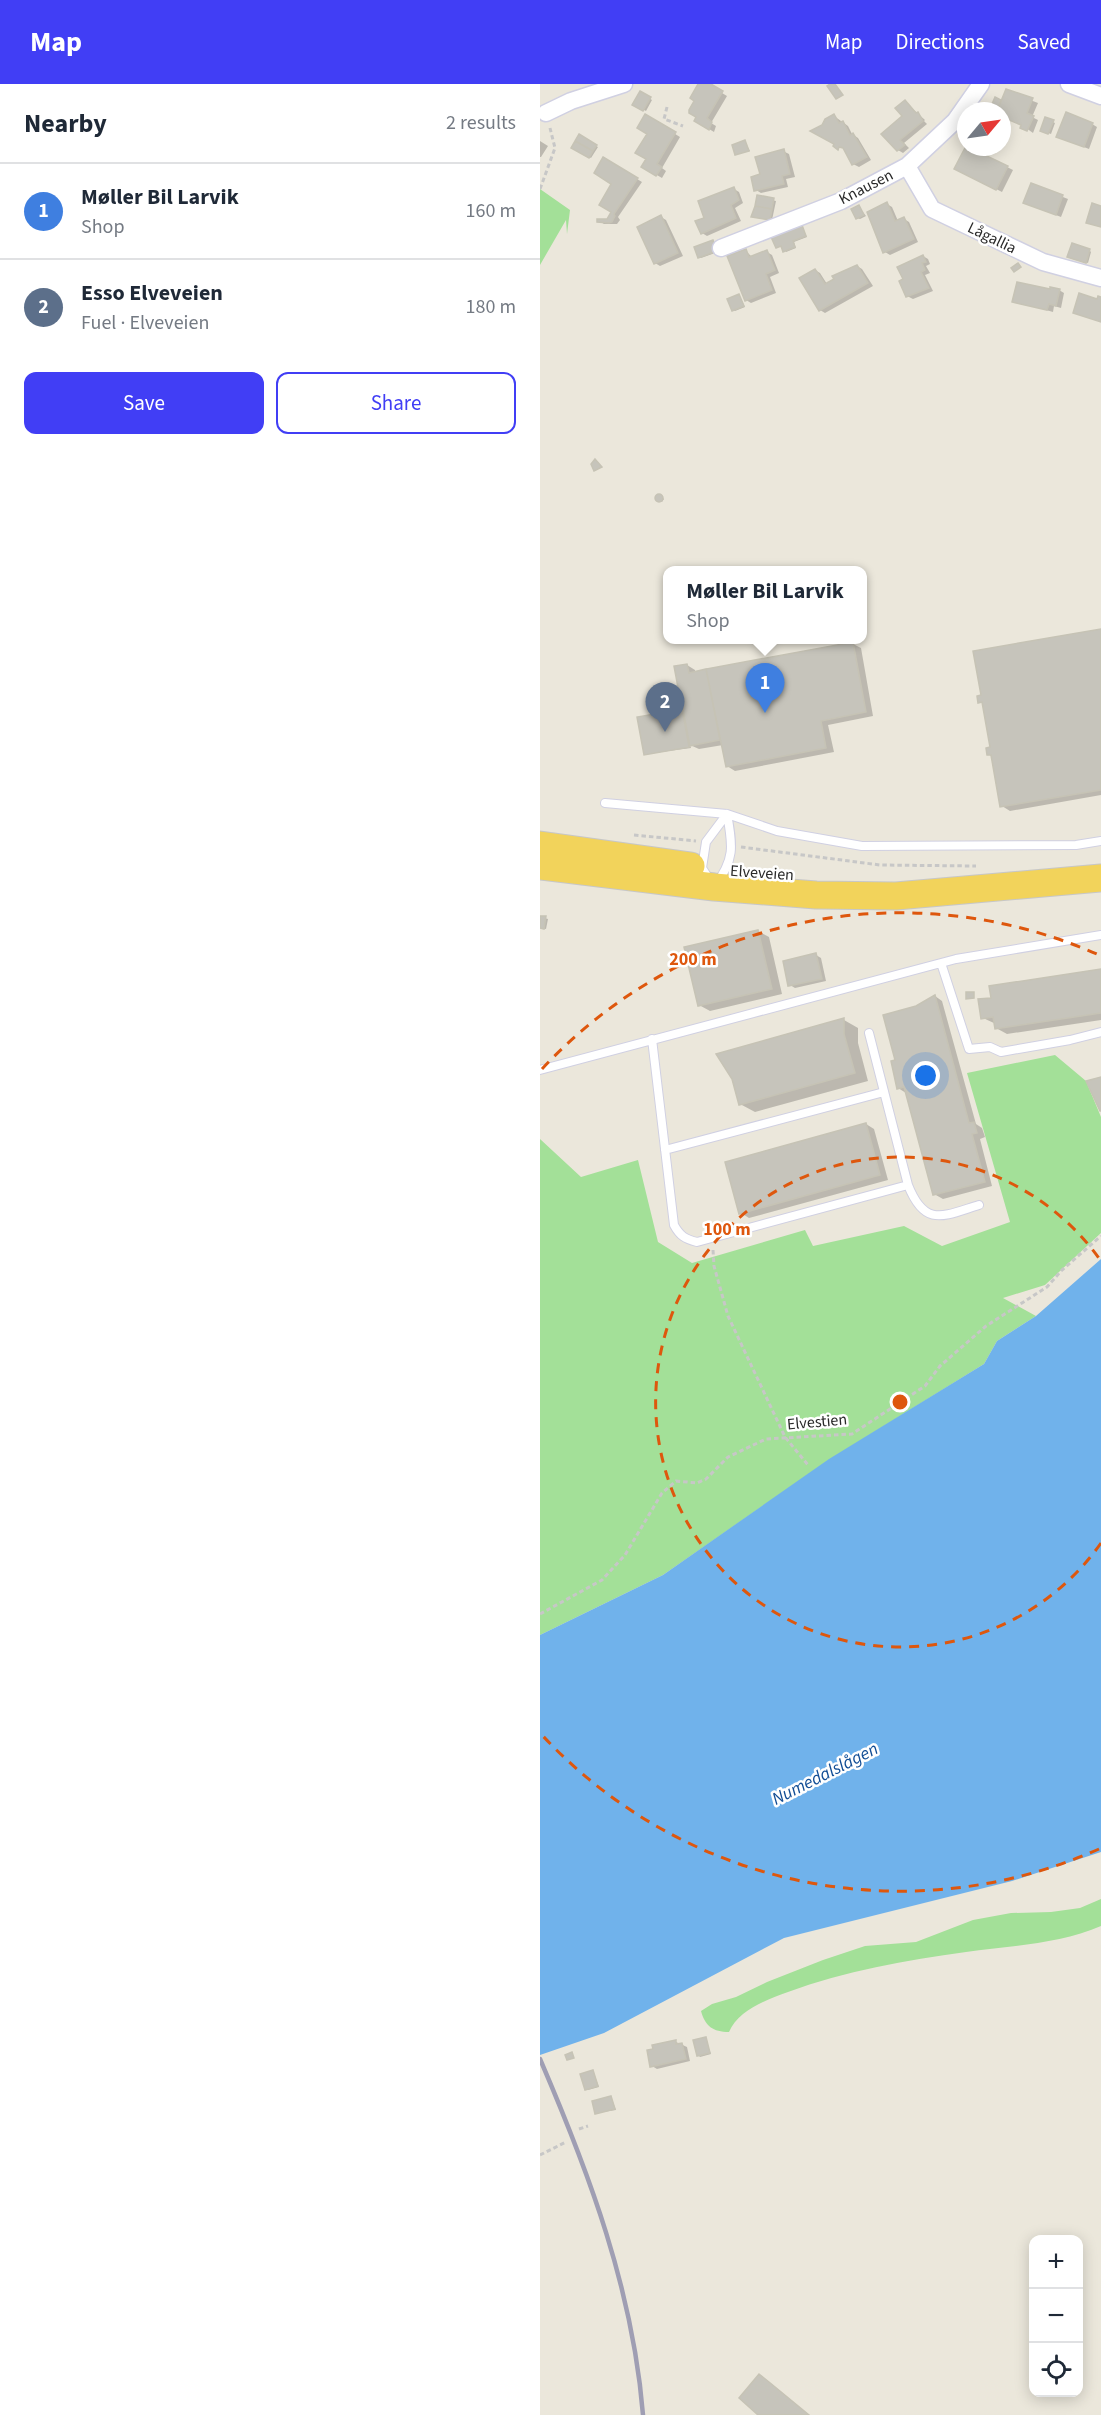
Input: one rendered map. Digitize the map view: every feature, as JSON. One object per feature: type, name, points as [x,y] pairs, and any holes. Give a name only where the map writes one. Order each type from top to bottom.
[{"type":"highway","name":"Elveveien","points":[[540,845],[816,895],[896,896],[1101,878]]},
{"type":"highway","name":"Elveveien","points":[[540,866],[714,875]]},
{"type":"street","points":[[546,113],[565,104],[624,84]]},
{"type":"street","name":"Knausen","points":[[721,248],[841,201],[907,166],[956,121],[981,84]]},
{"type":"street","points":[[1069,84],[1101,96]]},
{"type":"street","name":"Lågallia","points":[[907,166],[932,209],[1043,262],[1101,278]]},
{"type":"lane","points":[[605,803],[727,814],[777,831],[862,846],[1076,845],[1101,841]]},
{"type":"lane","points":[[714,875],[733,846],[727,814]]},
{"type":"lane","points":[[714,875],[706,842],[727,814]]},
{"type":"lane","points":[[540,1070],[978,954],[1101,935]]},
{"type":"lane","points":[[941,963],[969,1049],[990,1047],[1001,1052],[1101,1032]]},
{"type":"lane","points":[[869,1034],[908,1185],[915,1202],[921,1210],[934,1216],[947,1215],[979,1205]]},
{"type":"lane","points":[[652,1039],[675,1225],[678,1233],[685,1239],[697,1242],[712,1240],[908,1185]]},
{"type":"lane","points":[[665,1150],[884,1092]]},
{"type":"path","points":[[666,107],[664,119],[683,126]]},
{"type":"path","points":[[540,189],[555,148],[546,113]]},
{"type":"path","name":"Elvestien","points":[[540,1614],[602,1580],[625,1555],[662,1493],[676,1480],[697,1483],[706,1479],[728,1457],[766,1439],[852,1434],[925,1386],[940,1366],[986,1326],[1047,1287],[1062,1270],[1101,1236]]},
{"type":"path","points":[[712,1240],[714,1266],[728,1316],[785,1437],[808,1465]]},
{"type":"path","points":[[579,2129],[588,2126]]},
{"type":"path","points":[[540,2155],[566,2142]]},
{"type":"green space","points":[[540,189],[570,210],[567,234],[566,220],[540,265]]},
{"type":"green space","points":[[1055,1055],[1086,1081],[1101,1117],[1101,1233],[1045,1285],[1003,1298],[1036,1316],[997,1341],[984,1364],[829,1460],[663,1575],[540,1635],[540,1139],[581,1177],[638,1160],[658,1242],[692,1263],[805,1230],[813,1246],[904,1226],[942,1246],[1010,1222],[967,1073]]},
{"type":"green space","points":[[1101,1899],[1101,1926],[1069,1937],[1035,1944],[943,1955],[831,1978],[762,2002],[739,2018],[729,2032],[718,2031],[710,2027],[701,2011],[712,2004],[736,1997],[767,1982],[865,1946],[916,1942],[973,1920],[1011,1913],[1051,1912],[1080,1908]]},
{"type":"water","name":"Numedalslågen","points":[[1101,1259],[1101,1852],[1012,1881],[784,1938],[604,2033],[540,2055],[540,1635],[663,1575],[829,1459],[984,1364],[997,1341],[1036,1316]]},
{"type":"building","points":[[698,84],[711,84],[723,91],[707,118],[712,122],[709,130],[694,121],[696,117],[689,113],[694,101],[690,98]]},
{"type":"building","points":[[835,84],[843,95],[836,99],[827,86]]},
{"type":"building","points":[[1006,89],[1033,98],[1027,113],[1034,116],[1027,131],[1020,128],[1021,125],[1011,121],[1011,102],[1001,102]]},
{"type":"building","points":[[640,91],[651,97],[643,111],[632,105]]},
{"type":"building","points":[[995,97],[1001,100],[1000,102],[993,102]]},
{"type":"building","points":[[905,100],[916,113],[918,112],[923,121],[900,140],[905,145],[897,151],[881,134],[902,116],[895,108]]},
{"type":"building","points":[[1066,112],[1093,123],[1084,147],[1056,137]]},
{"type":"building","points":[[645,114],[676,132],[657,164],[662,167],[656,176],[641,167],[646,159],[635,153],[647,134],[637,128]]},
{"type":"building","points":[[834,114],[839,123],[843,121],[850,135],[853,133],[867,157],[852,165],[843,148],[839,147],[838,150],[833,146],[834,144],[810,131],[822,125],[825,119]]},
{"type":"building","points":[[1045,117],[1054,120],[1048,134],[1040,131]]},
{"type":"building","points":[[579,134],[597,145],[593,151],[575,141]]},
{"type":"building","points":[[745,140],[749,151],[735,155],[732,145]]},
{"type":"building","points":[[575,141],[593,151],[589,158],[571,148]]},
{"type":"building","points":[[784,149],[790,174],[782,176],[784,184],[754,191],[751,177],[760,174],[755,157]]},
{"type":"building","points":[[961,156],[987,156],[1008,166],[996,190],[954,169]]},
{"type":"building","points":[[603,157],[638,178],[614,214],[612,222],[609,223],[597,222],[597,219],[607,219],[611,212],[599,205],[611,184],[594,173]]},
{"type":"building","points":[[1031,183],[1063,195],[1056,215],[1023,203]]},
{"type":"building","points":[[734,187],[739,200],[731,205],[736,218],[701,234],[695,221],[704,218],[698,201]]},
{"type":"building","points":[[757,195],[774,198],[772,209],[755,206]]},
{"type":"building","points":[[887,202],[895,221],[904,217],[914,239],[883,253],[867,212]]},
{"type":"building","points":[[1092,203],[1101,206],[1101,227],[1086,223]]},
{"type":"building","points":[[859,205],[864,215],[856,219],[851,209]]},
{"type":"building","points":[[755,206],[772,209],[770,220],[751,217]]},
{"type":"building","points":[[661,215],[678,253],[654,264],[637,227]]},
{"type":"building","points":[[802,225],[806,236],[793,241],[795,247],[783,252],[781,246],[776,248],[771,237]]},
{"type":"building","points":[[713,240],[717,251],[698,258],[694,247]]},
{"type":"building","points":[[1072,243],[1090,249],[1086,263],[1067,257]]},
{"type":"building","points":[[746,249],[749,257],[767,250],[775,270],[766,274],[772,290],[745,301],[727,256]]},
{"type":"building","points":[[923,255],[926,262],[922,263],[925,270],[921,272],[929,288],[906,297],[899,281],[903,279],[897,267]]},
{"type":"building","points":[[1018,263],[1021,267],[1014,272],[1011,268]]},
{"type":"building","points":[[857,265],[868,283],[819,311],[799,278],[815,269],[825,284],[834,279],[832,276]]},
{"type":"building","points":[[1017,282],[1060,289],[1056,306],[1049,304],[1047,310],[1012,302]]},
{"type":"building","points":[[1079,293],[1097,299],[1098,296],[1101,297],[1101,322],[1073,313]]},
{"type":"building","points":[[739,294],[744,306],[732,311],[727,299]]},
{"type":"building","points":[[595,459],[602,467],[594,471],[591,464]]},
{"type":"building","points":[[659,494],[663,498],[659,502],[655,498]]},
{"type":"building","points":[[1101,629],[1101,790],[1000,807],[991,755],[987,755],[986,748],[990,747],[982,702],[978,703],[977,696],[981,695],[973,651]]},
{"type":"building","points":[[842,644],[853,644],[866,712],[821,721],[826,748],[726,767],[706,669]]},
{"type":"building","points":[[687,664],[689,673],[706,669],[720,740],[689,746],[674,666]]},
{"type":"building","points":[[683,709],[690,747],[644,755],[637,717]]},
{"type":"building","points":[[540,916],[546,916],[544,929],[540,928]]},
{"type":"building","points":[[758,930],[772,989],[698,1006],[684,947]]},
{"type":"building","points":[[816,953],[822,979],[788,986],[783,961]]},
{"type":"building","points":[[1101,969],[1101,1013],[995,1029],[993,1017],[981,1019],[978,999],[991,998],[989,986]]},
{"type":"building","points":[[966,992],[974,992],[974,998],[966,999]]},
{"type":"building","points":[[935,995],[969,1123],[974,1122],[977,1133],[972,1134],[985,1182],[933,1195],[904,1087],[897,1089],[891,1061],[895,1060],[883,1015],[916,1006]]},
{"type":"building","points":[[844,1018],[844,1034],[855,1073],[739,1105],[732,1079],[716,1054]]},
{"type":"building","points":[[1101,1077],[1101,1111],[1100,1111],[1086,1081]]},
{"type":"building","points":[[866,1123],[880,1175],[739,1214],[725,1162]]},
{"type":"building","points":[[706,2037],[710,2053],[697,2056],[693,2040]]},
{"type":"building","points":[[676,2040],[676,2044],[682,2043],[686,2059],[650,2067],[647,2050],[653,2049],[652,2045]]},
{"type":"building","points":[[572,2052],[574,2058],[567,2060],[565,2055]]},
{"type":"building","points":[[593,2070],[598,2086],[585,2090],[580,2074]]},
{"type":"building","points":[[611,2096],[615,2109],[595,2114],[592,2101]]},
{"type":"building","points":[[759,2374],[809,2415],[758,2415],[739,2398]]},
{"type":"railway","points":[[540,2059],[591,2189],[619,2277],[638,2368],[643,2415]]},
{"type":"place","name":"Møller Bil Larvik","points":[[765,713]]},
{"type":"place","name":"Esso Elveveien","points":[[665,732]]}]
